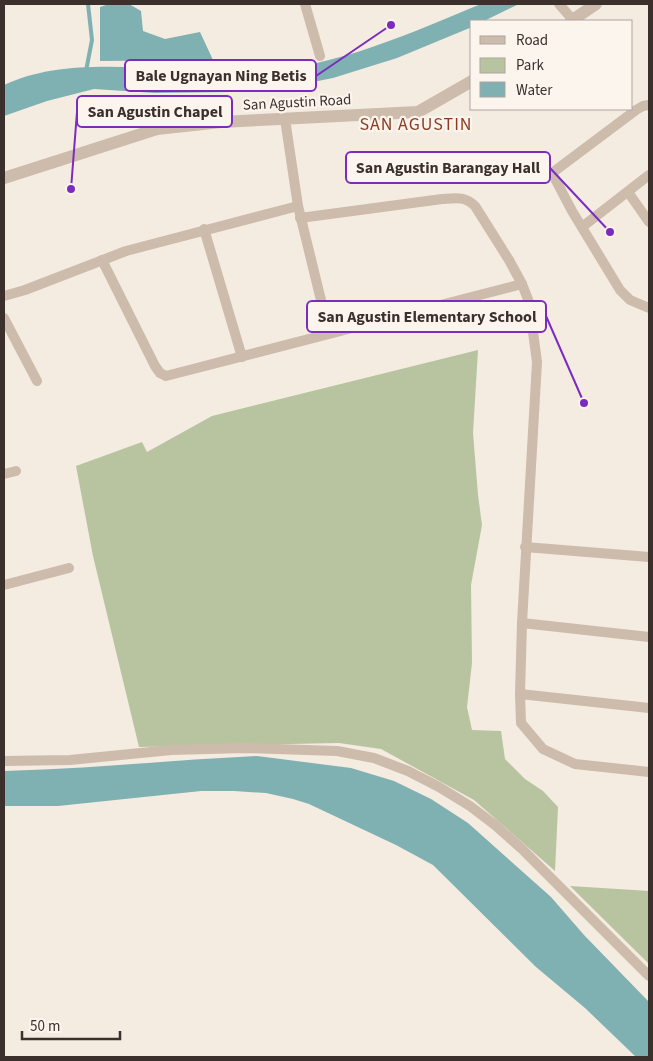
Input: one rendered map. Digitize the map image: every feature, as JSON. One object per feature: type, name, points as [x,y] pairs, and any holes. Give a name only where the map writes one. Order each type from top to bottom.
[{"type":"street","points":[[304,4],[320,56]]},
{"type":"street","points":[[559,4],[571,20]]},
{"type":"street","points":[[573,20],[596,4]]},
{"type":"street","name":"San Agustin Road","points":[[4,178],[157,129],[221,122],[418,112],[470,82]]},
{"type":"street","points":[[649,105],[636,110],[552,173],[620,290],[630,300],[649,308]]},
{"type":"street","points":[[285,119],[300,218],[329,333]]},
{"type":"street","points":[[582,227],[649,175]]},
{"type":"street","points":[[628,192],[649,222]]},
{"type":"street","points":[[300,218],[442,198],[459,198],[469,200],[497,241],[522,284],[529,302],[537,362],[525,547],[520,694],[521,723],[543,749],[576,764],[649,772]]},
{"type":"street","points":[[4,296],[148,244],[298,206]]},
{"type":"street","points":[[204,229],[242,357]]},
{"type":"street","points":[[102,260],[147,352],[160,373],[166,376],[522,284]]},
{"type":"street","points":[[4,318],[37,381]]},
{"type":"street","points":[[4,474],[16,471]]},
{"type":"street","points":[[525,547],[649,557]]},
{"type":"street","points":[[4,585],[69,568]]},
{"type":"street","points":[[522,623],[649,637]]},
{"type":"street","points":[[520,694],[649,708]]},
{"type":"street","points":[[4,761],[70,760],[171,750],[245,748],[337,751],[374,758],[408,771],[439,787],[470,806],[495,825],[522,849],[649,976]]},
{"type":"green space","points":[[478,350],[473,433],[482,525],[471,585],[472,663],[467,707],[472,730],[501,731],[505,759],[525,779],[543,791],[558,807],[555,871],[474,800],[381,749],[339,743],[139,747],[93,556],[76,466],[142,442],[147,452],[212,416]]},
{"type":"green space","points":[[570,886],[649,891],[649,964]]},
{"type":"water","points":[[109,4],[129,4],[141,11],[143,31],[165,39],[200,32],[213,60],[100,61],[100,7]]},
{"type":"water","points":[[481,4],[519,4],[486,20],[470,20],[470,28],[397,58],[333,78],[298,85],[230,92],[155,93],[94,89],[47,101],[4,116],[4,85],[33,75],[64,69],[97,67],[231,72],[290,68],[346,55],[428,26]]},
{"type":"water","points":[[257,756],[351,768],[394,781],[431,799],[468,823],[551,897],[584,935],[649,1002],[649,1057],[636,1057],[585,1008],[536,967],[433,865],[396,845],[309,804],[266,793],[201,791],[58,806],[4,806],[4,771]]},
{"type":"waterway","points":[[86,71],[92,40],[88,4]]},
{"type":"place","name":"Bale Ugnayan Ning Betis","points":[[391,25]]},
{"type":"place","name":"San Agustin Chapel","points":[[71,189]]},
{"type":"place","name":"San Agustin Barangay Hall","points":[[610,232]]},
{"type":"place","name":"San Agustin Elementary School","points":[[584,403]]},
{"type":"district","name":"SAN AGUSTIN","points":[[416,124]]}]
